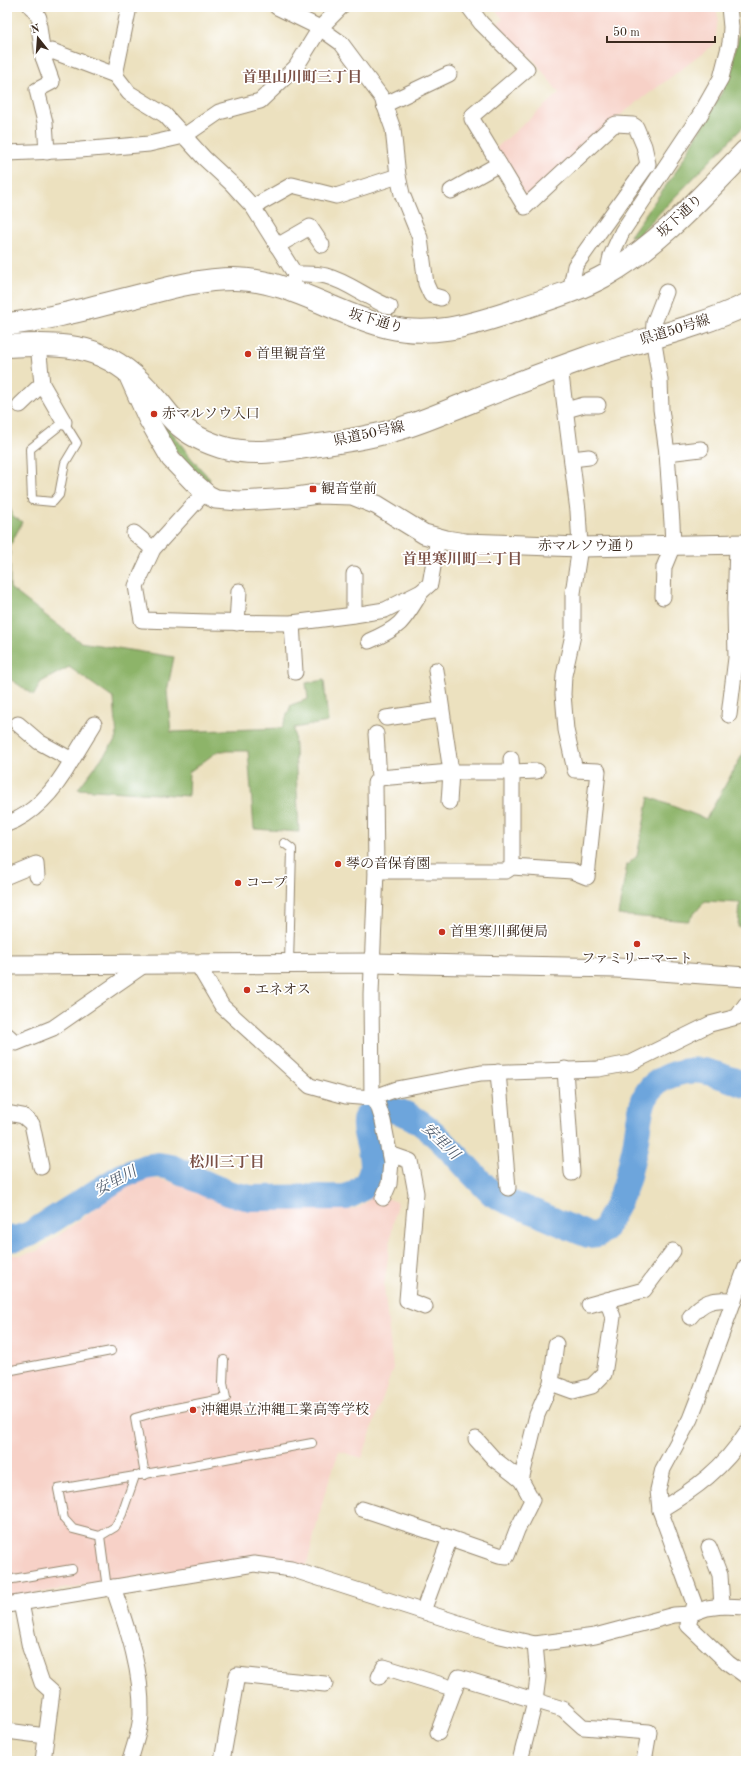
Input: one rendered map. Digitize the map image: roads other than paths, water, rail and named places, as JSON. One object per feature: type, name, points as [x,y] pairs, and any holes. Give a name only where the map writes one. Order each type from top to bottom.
[{"type":"main road","name":"坂下通り","points":[[7,324],[47,318],[179,286],[212,280],[248,280],[269,284],[293,283],[364,321],[398,329],[425,331],[443,330],[468,325],[570,292],[607,274],[633,257],[676,221],[746,151]]},
{"type":"main road","name":"県道50号線","points":[[7,346],[68,346],[95,352],[110,359],[126,370],[150,392],[170,417],[185,430],[203,440],[223,448],[251,452],[295,449],[395,430],[423,421],[560,367],[712,319],[746,305]]},
{"type":"street","points":[[277,7],[320,28],[341,43],[382,98],[393,129],[398,176],[402,194],[420,238],[426,284],[431,295],[441,298]]},
{"type":"street","points":[[7,153],[48,152],[149,144],[184,136],[219,112],[260,100],[296,67],[320,28],[341,7]]},
{"type":"street","points":[[469,7],[481,23],[527,68],[474,115],[472,119],[526,207],[612,126],[616,124],[633,125],[636,127],[644,146],[648,164],[575,266],[570,292]]},
{"type":"street","points":[[607,274],[611,256],[622,232],[700,115],[721,78],[730,44],[731,27],[729,7]]},
{"type":"street","points":[[115,75],[126,8]]},
{"type":"street","points":[[36,17],[43,57],[52,82],[37,90],[45,122],[48,152]]},
{"type":"street","points":[[43,57],[52,51],[115,75],[129,93],[166,115],[184,136],[253,207],[277,246],[293,283],[325,275],[344,283],[375,302],[390,307]]},
{"type":"street","points":[[384,105],[449,74]]},
{"type":"street","points":[[451,191],[499,164]]},
{"type":"street","points":[[253,207],[292,185],[336,196],[398,176]]},
{"type":"street","points":[[277,246],[310,227],[322,245]]},
{"type":"street","points":[[663,597],[664,567],[672,545],[667,452],[661,409],[660,380],[653,337],[654,323],[666,292]]},
{"type":"street","points":[[38,345],[42,384],[64,422]]},
{"type":"street","points":[[376,871],[506,871],[512,867],[572,871],[587,877],[598,771],[575,770],[566,730],[564,675],[573,635],[573,593],[580,547],[578,511],[560,367]]},
{"type":"street","name":"赤マルソウ通り","points":[[126,370],[148,419],[166,451],[184,473],[204,493],[216,499],[230,501],[290,498],[317,494],[352,495],[368,501],[424,534],[438,538],[465,542],[580,547],[741,544]]},
{"type":"street","points":[[20,405],[42,384]]},
{"type":"street","points":[[566,410],[584,405],[598,405]]},
{"type":"street","points":[[667,452],[701,449]]},
{"type":"street","points":[[572,459],[590,457]]},
{"type":"street","points":[[204,493],[153,549],[136,586],[142,620],[292,623],[384,610],[421,592],[430,584],[438,538]]},
{"type":"street","points":[[134,533],[153,549]]},
{"type":"street","points":[[729,715],[736,658],[735,610],[741,544]]},
{"type":"street","points":[[354,574],[354,615]]},
{"type":"street","points":[[237,623],[239,591]]},
{"type":"street","points":[[369,641],[390,632],[403,621],[421,592]]},
{"type":"street","points":[[292,623],[295,672]]},
{"type":"street","points":[[436,670],[451,772],[449,802]]},
{"type":"street","points":[[386,718],[441,710]]},
{"type":"street","points":[[18,724],[39,742],[72,760]]},
{"type":"street","points":[[7,824],[20,819],[37,805],[61,780],[94,724]]},
{"type":"street","points":[[376,734],[379,778],[375,783],[376,871],[371,994],[375,1101],[383,1121],[392,1162],[389,1184],[384,1198]]},
{"type":"street","points":[[511,766],[512,867]]},
{"type":"street","points":[[379,778],[511,766],[537,771]]},
{"type":"street","points":[[7,876],[36,864],[37,876]]},
{"type":"street","points":[[7,964],[198,965],[373,963],[617,968],[746,977]]},
{"type":"street","points":[[7,1036],[16,1043],[53,1028],[144,965]]},
{"type":"street","points":[[198,965],[222,1006],[310,1086],[346,1096],[375,1101],[397,1089],[481,1073],[598,1069],[631,1062],[710,1024],[737,1017],[746,1004]]},
{"type":"street","points":[[565,1069],[572,1173]]},
{"type":"street","points":[[498,1072],[508,1188]]},
{"type":"street","points":[[7,1113],[23,1116],[32,1124],[41,1167]]},
{"type":"street","points":[[390,1154],[410,1161],[416,1193],[407,1300],[425,1307]]},
{"type":"street","points":[[590,1305],[644,1290],[673,1251]]},
{"type":"street","points":[[746,1267],[690,1419],[663,1469],[658,1490],[660,1510],[694,1603],[688,1625],[728,1663],[746,1676]]},
{"type":"street","points":[[551,1383],[573,1391],[592,1386],[604,1374],[612,1317],[607,1300]]},
{"type":"street","points":[[690,1317],[699,1306],[712,1301],[734,1301]]},
{"type":"street","points":[[521,1480],[537,1415],[551,1383],[556,1344]]},
{"type":"street","points":[[660,1510],[690,1492],[714,1472],[736,1449],[746,1433]]},
{"type":"street","points":[[362,1509],[499,1555],[507,1556],[517,1530],[532,1500],[521,1480],[494,1459],[476,1439]]},
{"type":"street","points":[[424,1611],[450,1538]]},
{"type":"street","points":[[709,1547],[720,1575],[722,1606]]},
{"type":"street","points":[[43,1761],[52,1692],[42,1683],[14,1604],[109,1586],[254,1564],[291,1569],[496,1635],[535,1644],[595,1636],[674,1615],[690,1614],[707,1608],[722,1606],[746,1607]]},
{"type":"street","points":[[109,1586],[133,1648],[140,1685],[141,1715],[130,1761]]},
{"type":"street","points":[[520,1761],[535,1701],[538,1678],[535,1644]]},
{"type":"street","points":[[379,1677],[384,1667],[455,1689]]},
{"type":"street","points":[[222,1761],[237,1675],[325,1684]]},
{"type":"street","points":[[438,1733],[459,1677],[563,1709],[583,1727],[649,1732],[644,1761]]},
{"type":"street","points":[[7,1731],[46,1736]]},
{"type":"lane","points":[[64,422],[77,443],[65,463],[59,495],[53,502],[32,500],[30,449],[64,422]]},
{"type":"lane","points":[[284,843],[292,849],[289,964]]},
{"type":"lane","points":[[7,1371],[111,1351]]},
{"type":"lane","points":[[145,1475],[135,1418],[156,1412],[226,1398],[223,1383],[224,1360]]},
{"type":"lane","points":[[135,1476],[115,1527],[100,1536],[73,1529],[64,1518],[58,1489],[135,1476],[145,1475],[312,1442]]},
{"type":"lane","points":[[100,1536],[109,1586]]},
{"type":"lane","points":[[7,1580],[72,1570]]},
{"type":"waterway","name":"安里川","points":[[7,1239],[18,1238],[30,1234],[122,1176],[145,1167],[158,1165],[171,1167],[231,1194],[251,1198],[346,1197],[362,1188],[370,1177],[372,1165],[365,1128],[366,1119],[372,1111],[386,1110],[398,1111],[424,1125],[436,1135],[489,1191],[498,1197],[588,1235],[598,1234],[604,1230],[623,1192],[634,1151],[639,1116],[645,1097],[649,1090],[655,1084],[670,1076],[695,1070],[714,1074],[746,1085]]},
{"type":"place","name":"首里観音堂","points":[[248,354]]},
{"type":"place","name":"赤マルソウ入口","points":[[154,414]]},
{"type":"place","name":"観音堂前","points":[[313,489]]},
{"type":"place","name":"琴の音保育園","points":[[338,864]]},
{"type":"place","name":"コープ","points":[[238,883]]},
{"type":"place","name":"首里寒川郵便局","points":[[442,932]]},
{"type":"place","name":"ファミリーマート","points":[[637,944]]},
{"type":"place","name":"エネオス","points":[[247,990]]},
{"type":"place","name":"沖縄県立沖縄工業高等学校","points":[[193,1410]]},
{"type":"district","name":"首里山川町三丁目","points":[[302,78]]},
{"type":"district","name":"首里寒川町二丁目","points":[[462,560]]},
{"type":"district","name":"松川三丁目","points":[[227,1163]]}]
